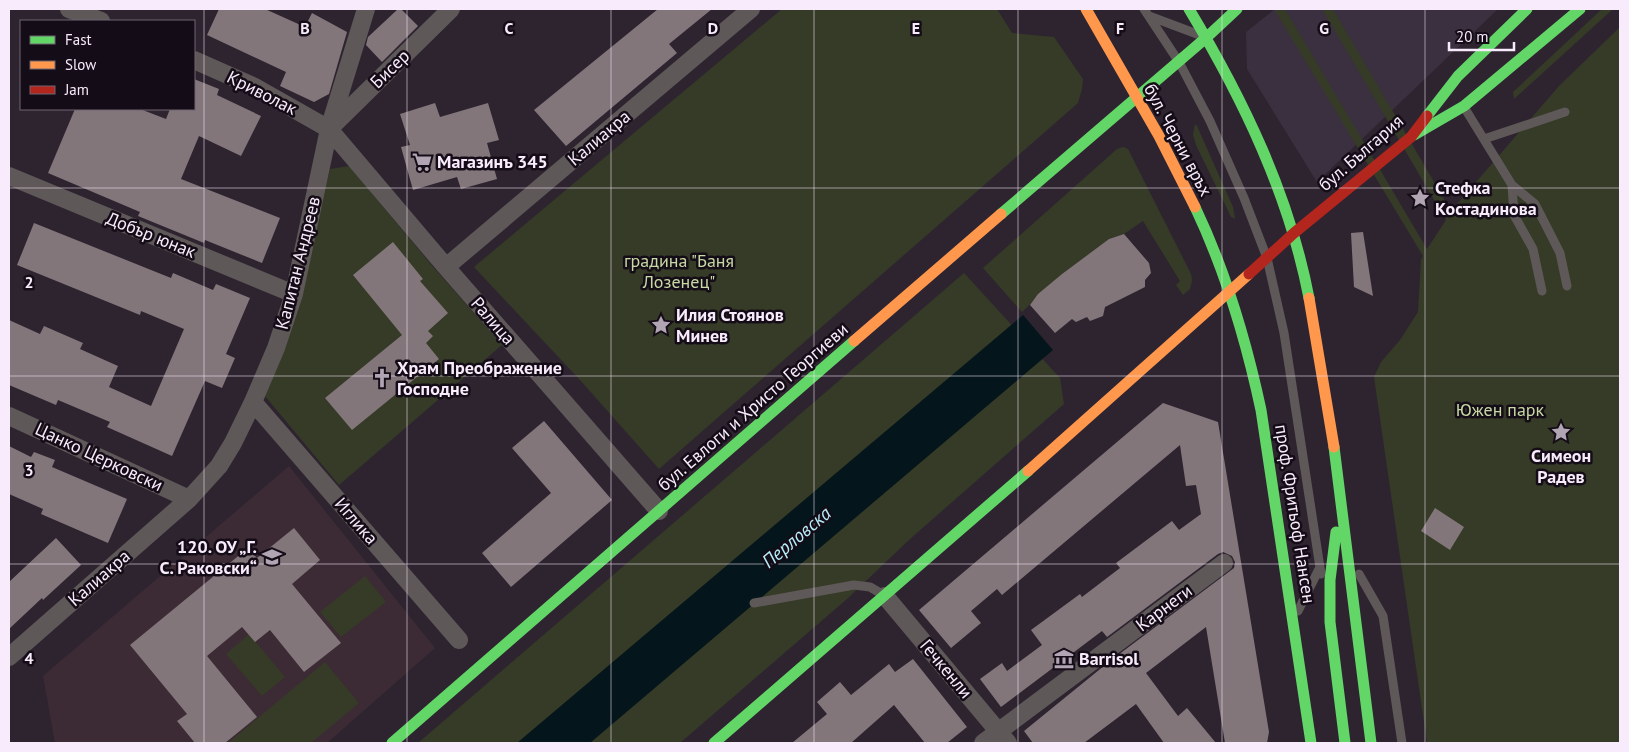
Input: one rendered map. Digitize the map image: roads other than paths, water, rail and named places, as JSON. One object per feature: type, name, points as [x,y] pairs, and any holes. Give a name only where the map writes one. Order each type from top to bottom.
[{"type":"main road","name":"бул. Черни връх","points":[[1086,9],[1169,154],[1210,241],[1229,293]]},
{"type":"main road","points":[[1189,9],[1207,37],[1254,128],[1278,185],[1294,233]]},
{"type":"main road","points":[[1136,97],[1179,62],[1237,9]]},
{"type":"main road","name":"бул. България","points":[[1229,293],[1294,233],[1411,137],[1458,76],[1527,9]]},
{"type":"main road","points":[[1411,137],[1464,106],[1580,9]]},
{"type":"main road","name":"бул. Евлоги и Христо Георгиеви","points":[[392,743],[1136,97]]},
{"type":"main road","name":"проф. Фритьоф Нансен","points":[[1294,233],[1312,310],[1340,494],[1371,743]]},
{"type":"main road","points":[[714,743],[885,596],[1229,293]]},
{"type":"main road","name":"проф. Фритьоф Нансен","points":[[1229,293],[1253,367],[1262,410],[1311,743]]},
{"type":"main road","name":"проф. Фритьоф Нансен","points":[[1340,494],[1330,580],[1330,622],[1345,743]]},
{"type":"street","points":[[69,9],[98,20]]},
{"type":"street","name":"Капитан Андреев","points":[[189,498],[219,466],[233,443],[276,348],[294,294],[329,129],[366,9]]},
{"type":"street","name":"Бисер","points":[[329,129],[451,9]]},
{"type":"street","name":"Калиакра","points":[[446,267],[751,9]]},
{"type":"street","name":"Криволак","points":[[195,60],[255,87],[329,129]]},
{"type":"street","name":"Ралица","points":[[329,129],[446,267],[660,511]]},
{"type":"street","name":"Добър юнак","points":[[9,176],[294,294]]},
{"type":"street","name":"Иглика","points":[[253,402],[459,640]]},
{"type":"street","name":"Цанко Церковски","points":[[9,416],[189,498]]},
{"type":"street","name":"Калиакра","points":[[9,657],[189,498]]},
{"type":"street","name":"Карнеги","points":[[983,743],[1003,737],[1224,563]]},
{"type":"street","name":"Гечкенли","points":[[885,596],[1003,737]]},
{"type":"lane","points":[[1146,12],[1207,37]]},
{"type":"lane","points":[[1146,12],[1179,62],[1210,121],[1244,198],[1267,258],[1284,333],[1330,622]]},
{"type":"lane","points":[[1464,106],[1512,185],[1535,204],[1560,253],[1567,286]]},
{"type":"lane","points":[[1484,139],[1565,112]]},
{"type":"lane","points":[[1512,185],[1514,215],[1534,249],[1542,291]]},
{"type":"lane","points":[[1348,555],[1383,616],[1402,743]]},
{"type":"lane","points":[[1293,622],[1320,567]]},
{"type":"lane","points":[[754,604],[854,585],[870,587],[885,596]]},
{"type":"water","name":"Перловска","points":[[1023,315],[1053,350],[590,743],[517,743]]},
{"type":"place","name":"Магазинъ 345","points":[[422,162]]},
{"type":"place","name":"Стефка Костадинова","points":[[1420,198]]},
{"type":"place","name":"Илия Стоянов Минев","points":[[661,325]]},
{"type":"place","name":"Храм Преображение Господне","points":[[382,378]]},
{"type":"place","name":"Симеон Радев","points":[[1561,432]]},
{"type":"place","name":"120. ОУ „Г. С. Раковски“","points":[[272,557]]},
{"type":"place","name":"Barrisol","points":[[1064,659]]},
{"type":"park label","name":"градина \"Баня Лозенец\"","points":[[679,271]]},
{"type":"park label","name":"Южен парк","points":[[1500,410]]}]
